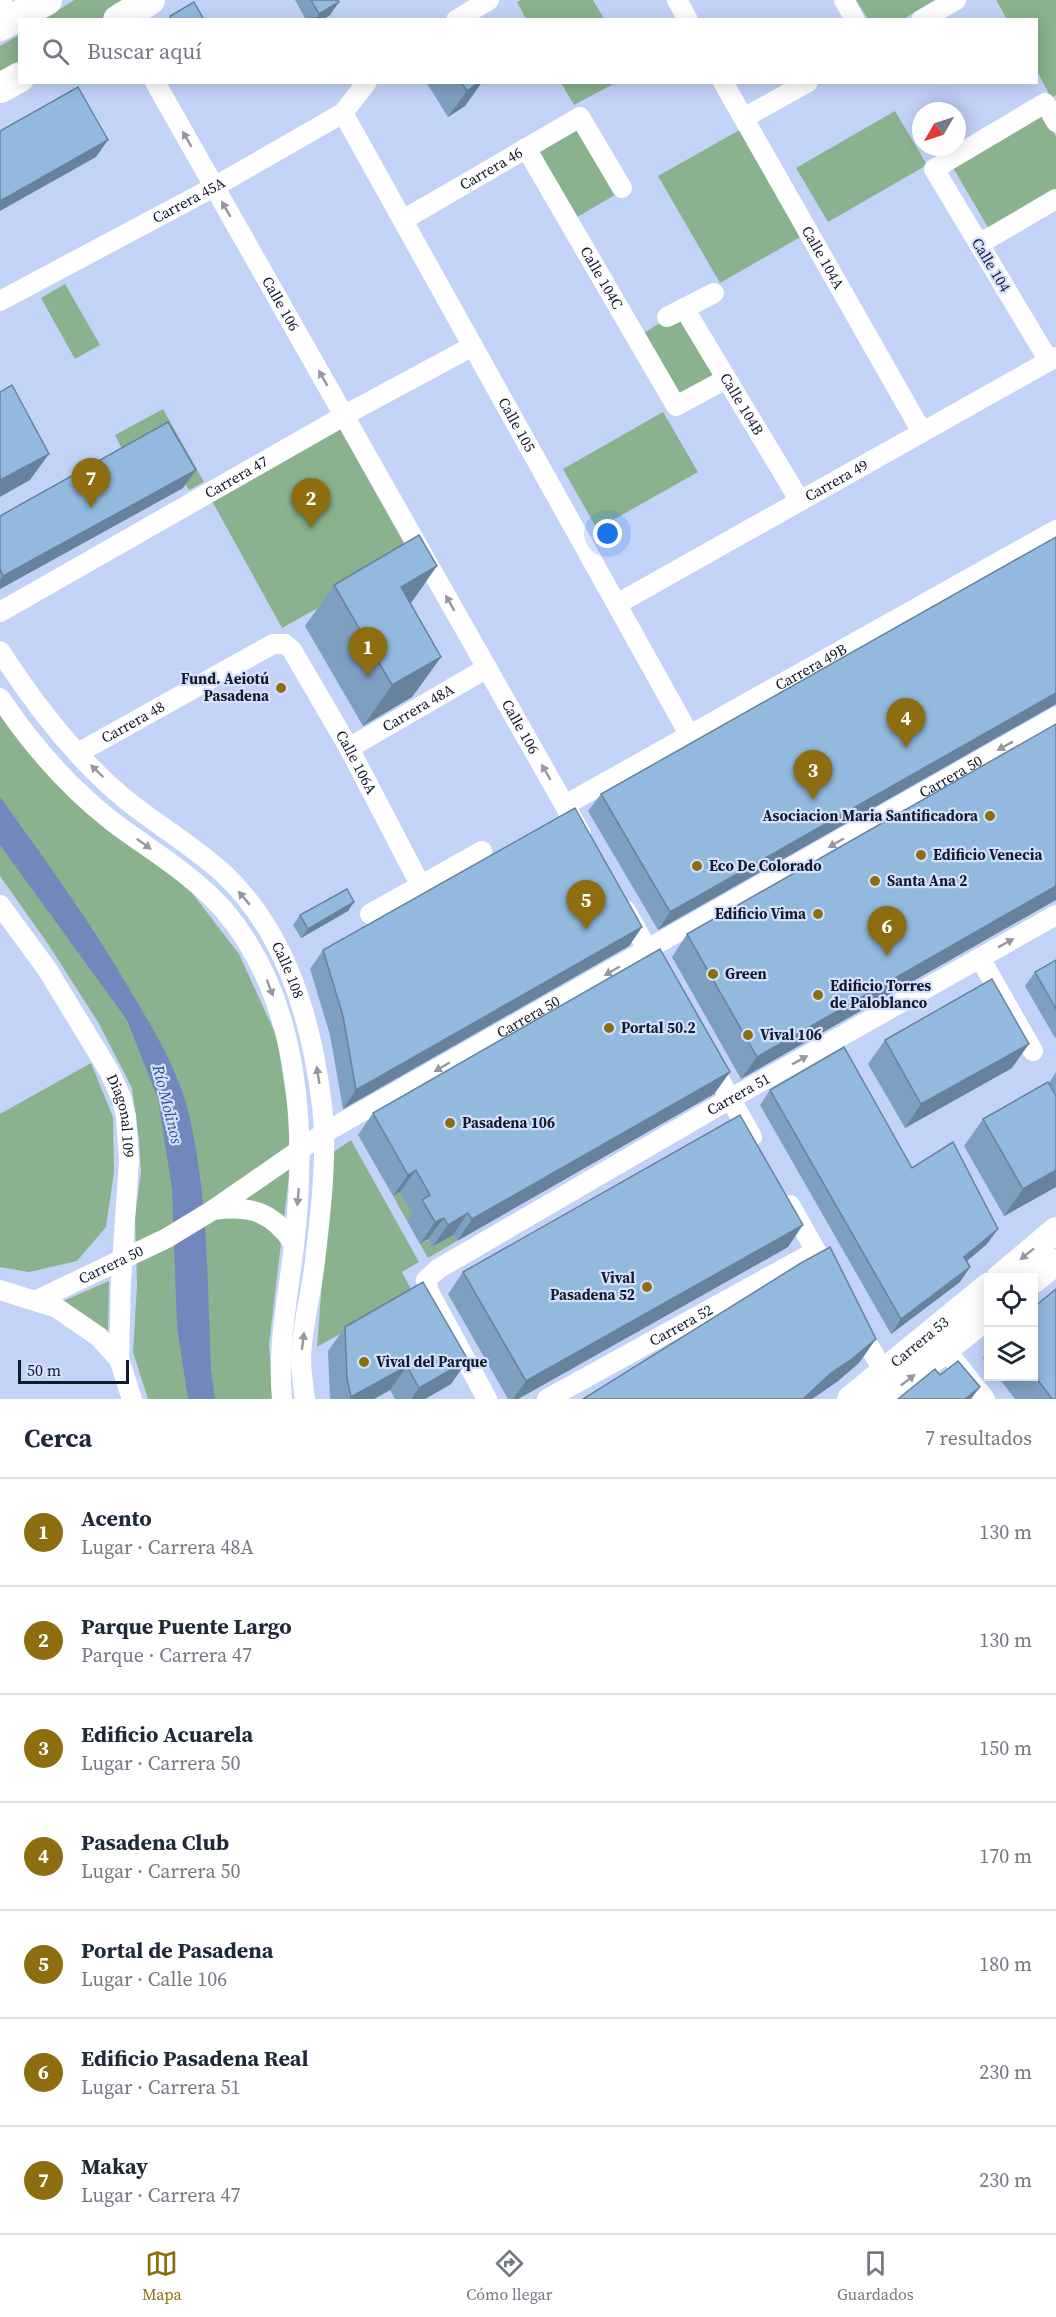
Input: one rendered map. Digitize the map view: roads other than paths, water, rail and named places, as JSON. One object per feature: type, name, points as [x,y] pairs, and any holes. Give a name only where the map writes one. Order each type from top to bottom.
[{"type":"highway","points":[[0,26],[47,0]]},
{"type":"highway","points":[[120,18],[150,0]]},
{"type":"highway","points":[[0,88],[18,78]]},
{"type":"main road","points":[[1005,1273],[1056,1230]]},
{"type":"main road","points":[[1038,1277],[1056,1263]]},
{"type":"main road","name":"Carrera 53","points":[[883,1399],[984,1290]]},
{"type":"main road","name":"Carrera 53","points":[[850,1399],[884,1372],[984,1318]]},
{"type":"street","points":[[459,18],[489,0]]},
{"type":"street","points":[[677,0],[687,18]]},
{"type":"street","points":[[844,0],[854,18]]},
{"type":"street","points":[[924,18],[956,0]]},
{"type":"street","name":"Calle 106","points":[[155,84],[588,845]]},
{"type":"street","name":"Carrera 45A","points":[[0,301],[214,187],[343,113],[364,84]]},
{"type":"street","name":"Calle 104A","points":[[724,84],[922,432]]},
{"type":"street","points":[[744,118],[804,84]]},
{"type":"street","name":"Calle 104","points":[[1052,359],[934,169],[1045,103],[1056,122]]},
{"type":"street","name":"Calle 105","points":[[343,113],[690,735]]},
{"type":"street","name":"Carrera 46","points":[[403,220],[580,117],[622,188]]},
{"type":"street","name":"Calle 104C","points":[[526,148],[676,406],[726,379]]},
{"type":"street","points":[[979,244],[1056,199]]},
{"type":"street","name":"Calle 104B","points":[[714,293],[675,313],[726,379],[800,501]]},
{"type":"street","name":"Carrera 47","points":[[0,612],[344,416],[472,346]]},
{"type":"street","name":"Carrera 49","points":[[617,604],[1052,359]]},
{"type":"street","name":"Carrera 49B","points":[[565,806],[1056,530]]},
{"type":"street","name":"Carrera 48","points":[[78,753],[273,644],[285,644]]},
{"type":"street","name":"Calle 106A","points":[[285,644],[292,650],[349,748],[421,885]]},
{"type":"street","name":"Calle 108","points":[[0,651],[34,703],[78,753],[124,799],[180,838],[224,874],[269,932],[287,963],[298,990],[318,1074],[324,1133],[314,1268],[301,1359],[305,1399]]},
{"type":"street","name":"Carrera 48A","points":[[349,748],[487,668]]},
{"type":"street","name":"Calle 108","points":[[0,698],[57,771],[112,820],[204,890],[224,911],[246,942],[268,982],[282,1020],[292,1074],[300,1149],[294,1245],[281,1342],[282,1399]]},
{"type":"street","name":"Carrera 50","points":[[38,1300],[167,1238],[209,1213],[324,1133],[1056,717]]},
{"type":"street","points":[[370,914],[482,851]]},
{"type":"street","points":[[616,894],[674,998]]},
{"type":"street","name":"Diagonal 109","points":[[0,905],[47,969],[109,1071],[121,1097],[126,1116],[129,1160],[122,1260],[120,1359]]},
{"type":"street","name":"Carrera 51","points":[[487,1399],[429,1292],[426,1280],[438,1269],[730,1099],[1056,915]]},
{"type":"street","points":[[980,958],[1033,1051]]},
{"type":"street","points":[[703,1049],[760,1151]]},
{"type":"street","points":[[782,1191],[838,1290]]},
{"type":"street","points":[[209,1213],[231,1208],[258,1212],[272,1218],[294,1245]]},
{"type":"street","name":"Carrera 52","points":[[547,1399],[816,1251]]},
{"type":"street","points":[[0,1290],[38,1300],[57,1308],[99,1337],[120,1359],[132,1399]]},
{"type":"street","points":[[849,1310],[884,1372]]},
{"type":"street","points":[[932,1347],[963,1399]]},
{"type":"street","points":[[932,1347],[985,1399]]},
{"type":"water","name":"Río Molinos","points":[[0,797],[53,870],[119,971],[170,1062],[186,1103],[194,1136],[203,1202],[211,1370],[215,1399],[188,1399],[177,1327],[172,1189],[158,1099],[127,1020],[0,845]]},
{"type":"place","name":"Makay","points":[[91,508]]},
{"type":"place","name":"Parque Puente Largo","points":[[311,528]]},
{"type":"place","name":"Acento","points":[[368,677]]},
{"type":"place","name":"Fund. Aeiotú Pasadena","points":[[281,688]]},
{"type":"place","name":"Pasadena Club","points":[[906,748]]},
{"type":"place","name":"Edificio Acuarela","points":[[813,800]]},
{"type":"place","name":"Asociacion Maria Santificadora","points":[[990,816]]},
{"type":"place","name":"Edificio Venecia","points":[[921,855]]},
{"type":"place","name":"Eco De Colorado","points":[[697,866]]},
{"type":"place","name":"Santa Ana 2","points":[[875,881]]},
{"type":"place","name":"Edificio Vima","points":[[818,914]]},
{"type":"place","name":"Portal de Pasadena","points":[[586,930]]},
{"type":"place","name":"Edificio Pasadena Real","points":[[887,956]]},
{"type":"place","name":"Green","points":[[713,974]]},
{"type":"place","name":"Edificio Torres de Paloblanco","points":[[818,995]]},
{"type":"place","name":"Portal 50.2","points":[[609,1028]]},
{"type":"place","name":"Vival 106","points":[[748,1035]]},
{"type":"place","name":"Pasadena 106","points":[[450,1123]]},
{"type":"place","name":"Vival Pasadena 52","points":[[647,1287]]},
{"type":"place","name":"Vival del Parque","points":[[364,1362]]}]
